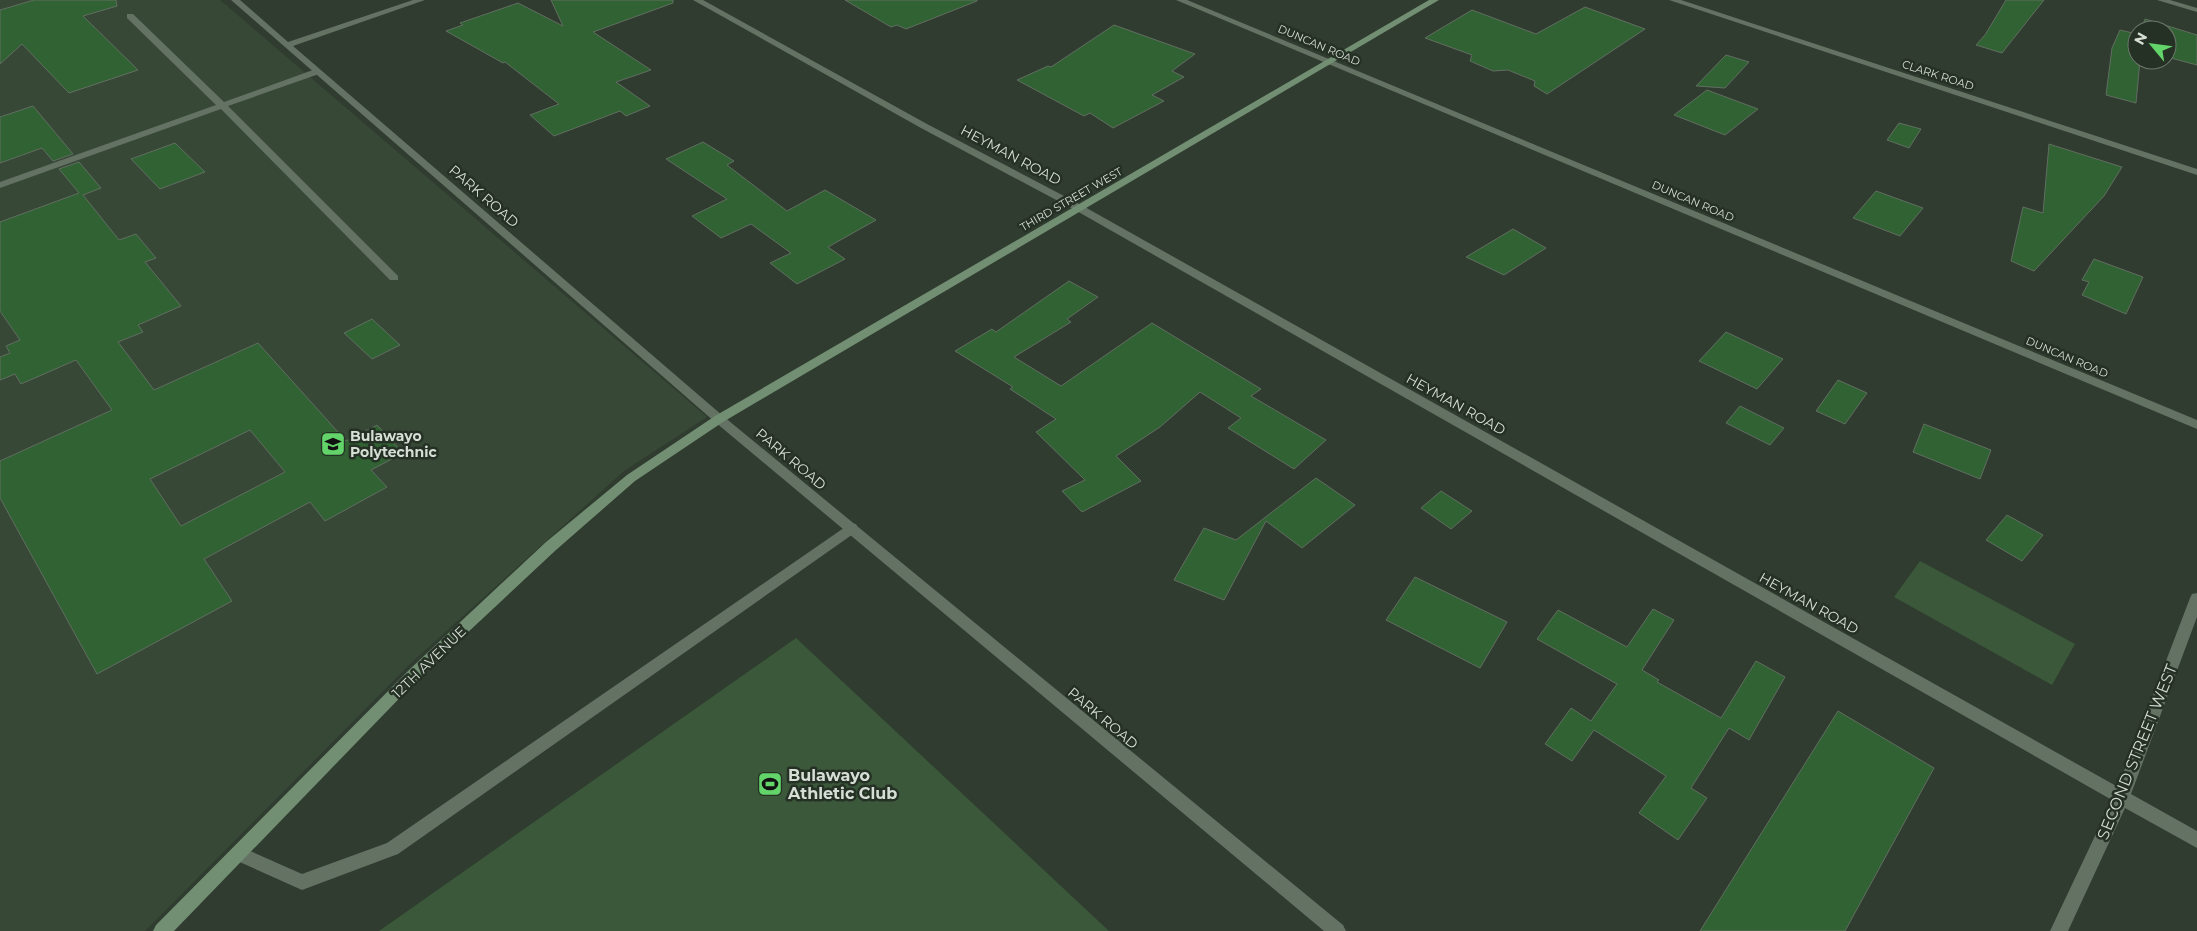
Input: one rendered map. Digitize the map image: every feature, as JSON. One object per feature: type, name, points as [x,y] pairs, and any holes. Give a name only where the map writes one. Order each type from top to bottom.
[{"type":"main road","name":"THIRD STREET WEST","points":[[719,419],[1079,208],[1330,64],[1435,0]]},
{"type":"main road","name":"12TH AVENUE","points":[[162,931],[415,674],[551,546],[631,478],[719,419]]},
{"type":"street","name":"PARK ROAD","points":[[235,0],[719,419],[1336,931]]},
{"type":"street","points":[[287,45],[421,0]]},
{"type":"street","name":"HEYMAN ROAD","points":[[697,0],[924,126],[1079,208],[2197,840]]},
{"type":"street","name":"DUNCAN ROAD","points":[[1180,0],[2197,425]]},
{"type":"street","name":"CLARK ROAD","points":[[1673,0],[2197,172]]},
{"type":"street","points":[[2161,0],[2197,10]]},
{"type":"street","points":[[130,16],[222,105],[394,278]]},
{"type":"street","points":[[0,185],[316,72]]},
{"type":"street","points":[[238,854],[302,882],[392,849],[850,528]]},
{"type":"street","name":"SECOND STREET WEST","points":[[2059,931],[2122,797],[2197,598]]},
{"type":"shaded area","name":"Bulawayo Polytechnic","points":[[0,0],[220,0],[707,417],[624,471],[412,662],[145,931],[0,931]]},
{"type":"shaded area","points":[[1920,561],[2075,644],[2052,685],[1894,597]]},
{"type":"shaded area","name":"Bulawayo Athletic Club","points":[[796,638],[1109,931],[379,931]]},
{"type":"building","points":[[34,0],[116,0],[117,6],[83,16],[138,70],[69,93],[22,44],[0,64],[0,10]]},
{"type":"building","points":[[551,0],[673,0],[673,3],[593,32],[651,70],[616,82],[650,106],[626,116],[620,111],[554,136],[530,115],[559,104],[505,62],[503,63],[446,31],[463,25],[460,23],[518,3],[563,26]]},
{"type":"building","points":[[845,0],[977,1],[906,29],[897,25],[891,27]]},
{"type":"building","points":[[2006,0],[2044,0],[2002,53],[1976,45],[1985,35]]},
{"type":"building","points":[[1585,7],[1645,29],[1547,94],[1534,86],[1535,81],[1508,70],[1493,71],[1470,61],[1472,55],[1425,38],[1472,10],[1536,34]]},
{"type":"building","points":[[1114,25],[1195,54],[1172,71],[1184,77],[1152,95],[1164,101],[1113,128],[1090,113],[1084,116],[1017,80],[1048,66],[1051,67]]},
{"type":"building","points":[[2177,29],[2197,35],[2197,65],[2177,60]]},
{"type":"building","points":[[2120,30],[2127,32],[2127,70],[2139,70],[2136,103],[2106,95],[2112,48]]},
{"type":"building","points":[[1726,55],[1749,62],[1725,88],[1696,86]]},
{"type":"building","points":[[1707,90],[1758,109],[1725,135],[1674,115]]},
{"type":"building","points":[[33,106],[73,154],[53,161],[42,148],[0,163],[0,117]]},
{"type":"building","points":[[1899,123],[1921,129],[1909,148],[1887,140]]},
{"type":"building","points":[[703,142],[734,161],[727,165],[787,211],[825,190],[876,220],[828,247],[845,259],[797,284],[770,263],[791,253],[751,224],[721,238],[692,216],[727,199],[666,159]]},
{"type":"building","points":[[175,143],[205,172],[160,189],[131,159]]},
{"type":"building","points":[[2049,144],[2122,167],[2104,196],[2034,271],[2011,261],[2023,207],[2043,213]]},
{"type":"building","points":[[79,162],[101,188],[83,195],[119,240],[136,234],[156,258],[145,262],[181,306],[138,325],[143,332],[118,342],[154,390],[258,343],[346,441],[377,425],[403,453],[371,470],[387,487],[325,521],[310,502],[204,559],[232,601],[97,674],[0,498],[0,461],[112,410],[76,360],[21,384],[15,374],[0,380],[0,357],[10,353],[6,346],[20,340],[0,311],[0,222],[79,193],[59,169]],"holes":[[[250,430],[285,472],[181,526],[150,479]]]},
{"type":"building","points":[[1876,191],[1923,208],[1900,236],[1853,218]]},
{"type":"building","points":[[1513,229],[1546,248],[1504,275],[1466,257]]},
{"type":"building","points":[[2094,259],[2143,277],[2126,314],[2082,295],[2089,282],[2082,280]]},
{"type":"building","points":[[1069,281],[1098,297],[1067,319],[1071,322],[1014,357],[1061,386],[1152,323],[1261,389],[1251,396],[1326,440],[1294,469],[1228,428],[1241,418],[1200,392],[1160,427],[1116,456],[1141,481],[1082,512],[1062,491],[1085,480],[1036,432],[1056,419],[1010,389],[1013,387],[955,351],[992,329],[996,332]]},
{"type":"building","points":[[372,319],[400,345],[372,359],[344,333]]},
{"type":"building","points":[[1726,332],[1783,359],[1757,389],[1699,361]]},
{"type":"building","points":[[1838,380],[1867,393],[1845,424],[1816,411]]},
{"type":"building","points":[[1740,406],[1784,428],[1770,445],[1726,423]]},
{"type":"building","points":[[1924,424],[1991,450],[1980,479],[1913,452]]},
{"type":"building","points":[[1316,478],[1355,505],[1302,548],[1266,521],[1224,600],[1174,580],[1204,528],[1236,540]]},
{"type":"building","points":[[1441,491],[1472,511],[1451,529],[1421,508]]},
{"type":"building","points":[[2007,515],[2043,535],[2022,561],[1986,540]]},
{"type":"building","points":[[1415,577],[1507,622],[1480,668],[1386,620]]},
{"type":"building","points":[[1653,609],[1674,620],[1642,670],[1659,680],[1657,682],[1721,718],[1756,661],[1785,677],[1749,740],[1729,728],[1691,788],[1707,798],[1678,840],[1639,813],[1666,776],[1594,730],[1572,761],[1545,744],[1571,708],[1591,721],[1617,684],[1537,639],[1558,610],[1627,647]]},
{"type":"building","points":[[1838,711],[1934,768],[1845,931],[1700,931]]},
{"type":"place","name":"Bulawayo Polytechnic","points":[[333,444]]},
{"type":"place","name":"Bulawayo Athletic Club","points":[[770,784]]}]
